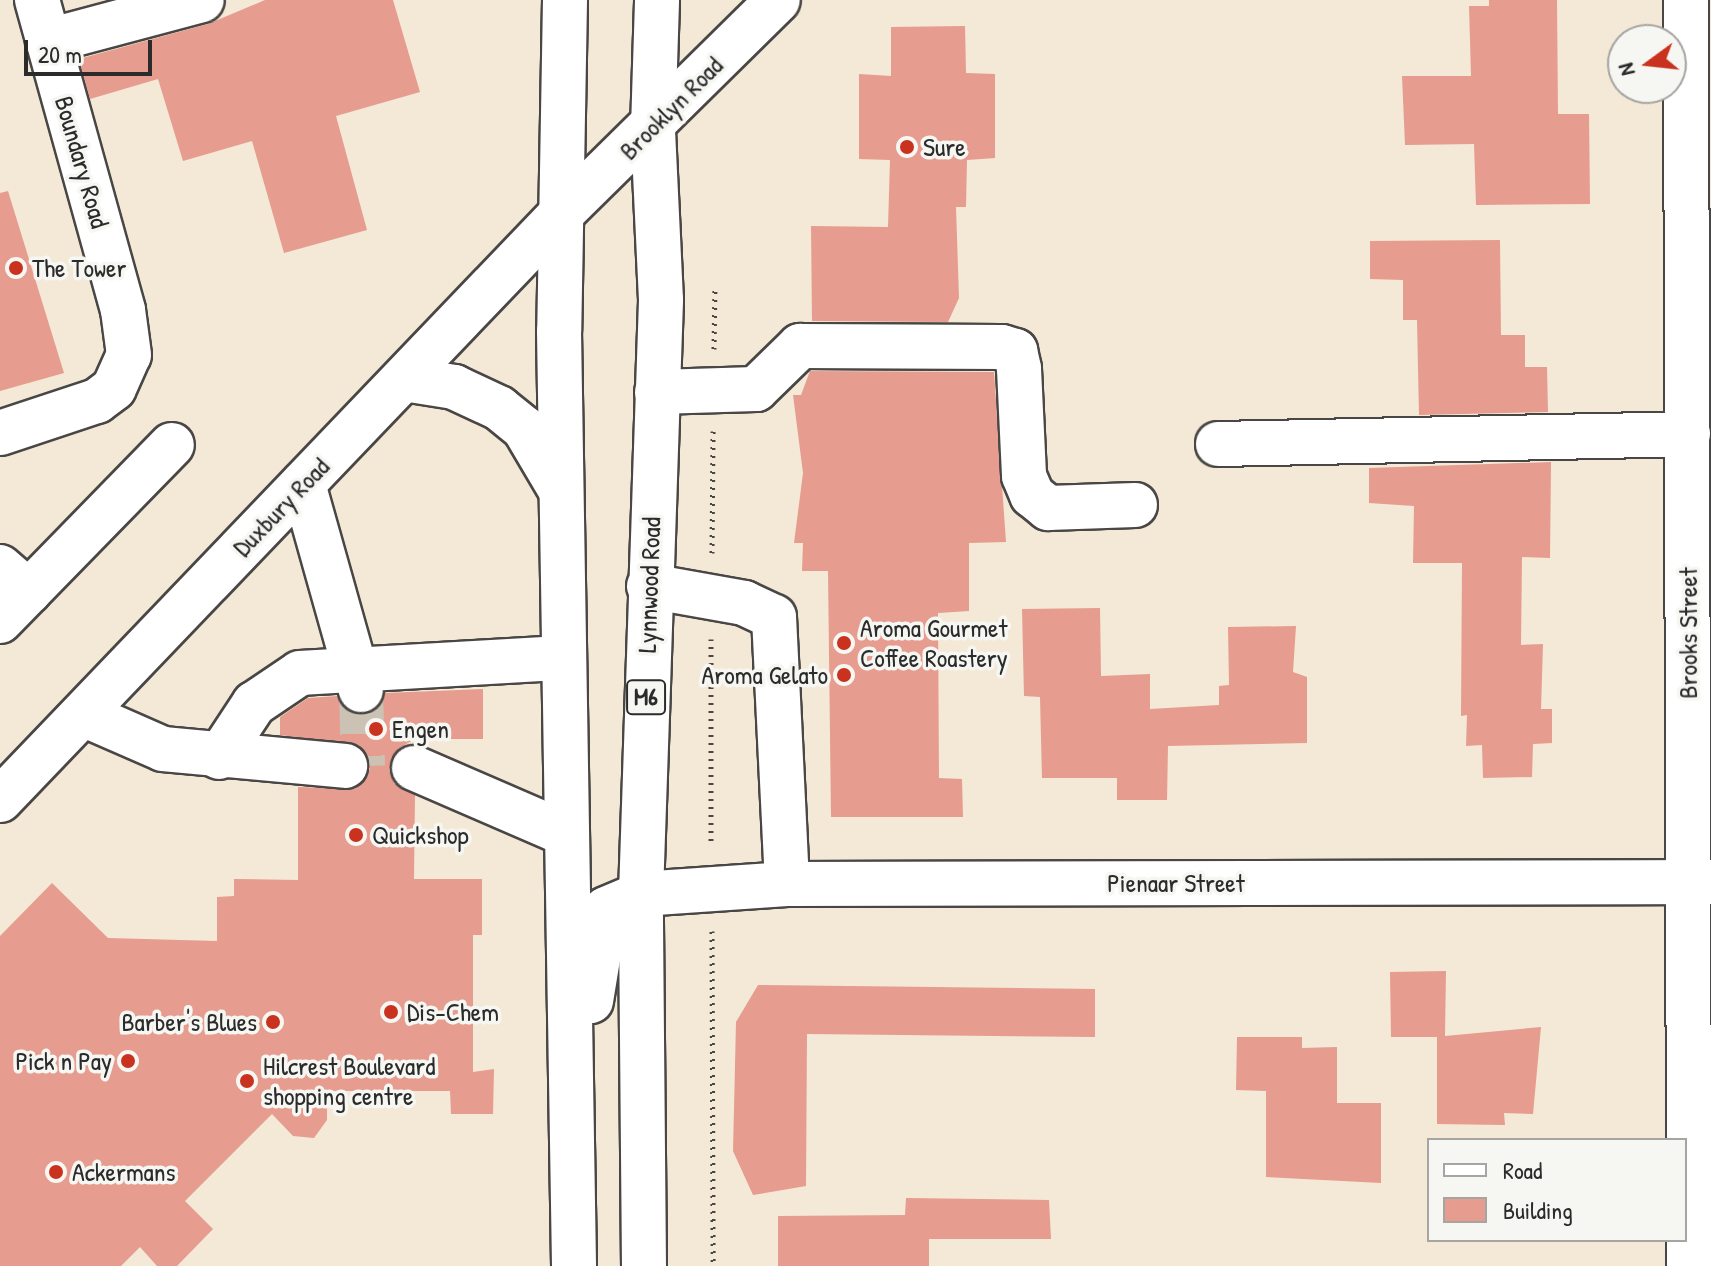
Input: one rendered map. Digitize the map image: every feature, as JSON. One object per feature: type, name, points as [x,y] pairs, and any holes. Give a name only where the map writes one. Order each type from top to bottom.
[{"type":"main road","name":"Boundary Road","points":[[0,433],[97,401],[114,388],[129,355],[123,310],[37,0]]},
{"type":"main road","points":[[48,41],[202,0]]},
{"type":"main road","points":[[565,0],[562,658],[564,833],[572,1034],[574,1266]]},
{"type":"main road","name":"Lynnwood Road","points":[[644,1266],[641,894],[657,392],[653,129],[657,0]]},
{"type":"main road","name":"Brooklyn Road","points":[[562,213],[653,129],[778,0]]},
{"type":"main road","name":"Brooks Street","points":[[1686,0],[1699,78],[1688,434],[1700,882],[1689,1266]]},
{"type":"main road","name":"Duxbury Road","points":[[0,800],[562,213]]},
{"type":"main road","points":[[657,392],[714,394],[756,389],[800,346],[1002,347],[1015,351],[1019,369],[1024,476],[1032,495],[1048,508],[1135,505]]},
{"type":"main road","points":[[404,379],[454,387],[499,408],[524,428],[562,491]]},
{"type":"main road","points":[[1218,444],[1688,434]]},
{"type":"main road","points":[[10,593],[172,445]]},
{"type":"main road","points":[[303,484],[359,678]]},
{"type":"main road","points":[[649,586],[762,608],[778,629],[787,884]]},
{"type":"main road","points":[[219,757],[254,704],[281,682],[359,678],[562,658]]},
{"type":"main road","points":[[83,714],[129,739],[219,757],[345,766]]},
{"type":"main road","points":[[414,768],[564,833]]},
{"type":"main road","name":"Pienaar Street","points":[[572,1034],[593,996],[606,909],[641,894],[711,886],[787,884],[1700,882]]},
{"type":"path","points":[[713,1266],[711,597],[715,286]]},
{"type":"building","points":[[265,0],[393,0],[420,92],[336,116],[367,230],[284,253],[252,141],[183,161],[158,79],[90,99],[79,59],[208,24]]},
{"type":"building","points":[[1489,0],[1557,0],[1558,114],[1589,114],[1590,204],[1476,205],[1474,144],[1405,145],[1402,76],[1471,76],[1469,6],[1489,6]]},
{"type":"building","points":[[965,26],[966,73],[995,74],[995,158],[967,160],[966,207],[956,207],[959,298],[948,322],[812,321],[811,226],[888,227],[890,160],[859,159],[859,74],[891,76],[891,27]]},
{"type":"building","name":"The Tower","points":[[8,191],[64,373],[0,391],[0,193]]},
{"type":"building","points":[[1500,240],[1501,335],[1525,335],[1525,367],[1547,367],[1548,412],[1419,415],[1417,320],[1403,320],[1403,280],[1370,279],[1370,241]]},
{"type":"building","points":[[810,371],[994,372],[1006,542],[969,543],[969,611],[938,613],[939,778],[962,779],[963,817],[831,817],[828,571],[802,571],[803,543],[794,543],[803,473],[793,395],[801,395]]},
{"type":"building","points":[[1551,462],[1550,558],[1522,557],[1521,645],[1543,644],[1541,709],[1552,709],[1552,743],[1533,744],[1532,777],[1483,778],[1482,745],[1466,746],[1467,715],[1461,716],[1462,563],[1413,563],[1414,506],[1369,503],[1369,468]]},
{"type":"building","points":[[1100,608],[1101,676],[1150,674],[1150,709],[1219,705],[1219,686],[1229,685],[1228,627],[1296,626],[1293,672],[1307,677],[1307,743],[1168,746],[1167,800],[1117,800],[1117,778],[1042,778],[1040,697],[1024,696],[1022,609]]},
{"type":"building","name":"Hilcrest Boulevard shopping centre","points":[[483,689],[483,739],[415,739],[399,748],[389,770],[394,783],[415,795],[414,879],[482,879],[482,935],[473,935],[473,1072],[494,1069],[493,1114],[451,1114],[450,1091],[327,1091],[327,1120],[314,1138],[293,1136],[272,1114],[185,1201],[213,1229],[177,1266],[157,1266],[140,1247],[121,1266],[0,1266],[0,936],[52,883],[108,938],[217,941],[217,897],[234,896],[234,879],[298,880],[298,787],[355,789],[370,769],[359,745],[280,735],[280,717],[308,698],[337,696],[344,708],[367,714],[385,693]]},
{"type":"building","points":[[1446,971],[1445,1036],[1541,1027],[1533,1114],[1504,1113],[1505,1125],[1437,1124],[1437,1037],[1391,1037],[1390,972]]},
{"type":"building","points":[[758,985],[1095,989],[1095,1037],[807,1034],[806,1186],[753,1195],[733,1151],[736,1022]]},
{"type":"building","points":[[1237,1037],[1302,1037],[1302,1048],[1337,1047],[1337,1103],[1381,1103],[1381,1183],[1266,1177],[1266,1091],[1236,1090]]},
{"type":"building","points":[[906,1198],[1049,1200],[1051,1239],[929,1239],[929,1266],[778,1266],[778,1216],[905,1215]]},
{"type":"tunnel","points":[[361,690],[363,766]]},
{"type":"place","name":"Sure","points":[[907,147]]},
{"type":"place","name":"The Tower","points":[[16,268]]},
{"type":"place","name":"Aroma Gourmet Coffee Roastery","points":[[844,643]]},
{"type":"place","name":"Aroma Gelato","points":[[844,675]]},
{"type":"place","name":"Engen","points":[[376,729]]},
{"type":"place","name":"Quickshop","points":[[356,835]]},
{"type":"place","name":"Dis-Chem","points":[[391,1012]]},
{"type":"place","name":"Barber's Blues","points":[[273,1022]]},
{"type":"place","name":"Pick n Pay","points":[[128,1061]]},
{"type":"place","name":"Hilcrest Boulevard shopping centre","points":[[247,1081]]},
{"type":"place","name":"Ackermans","points":[[56,1172]]}]
